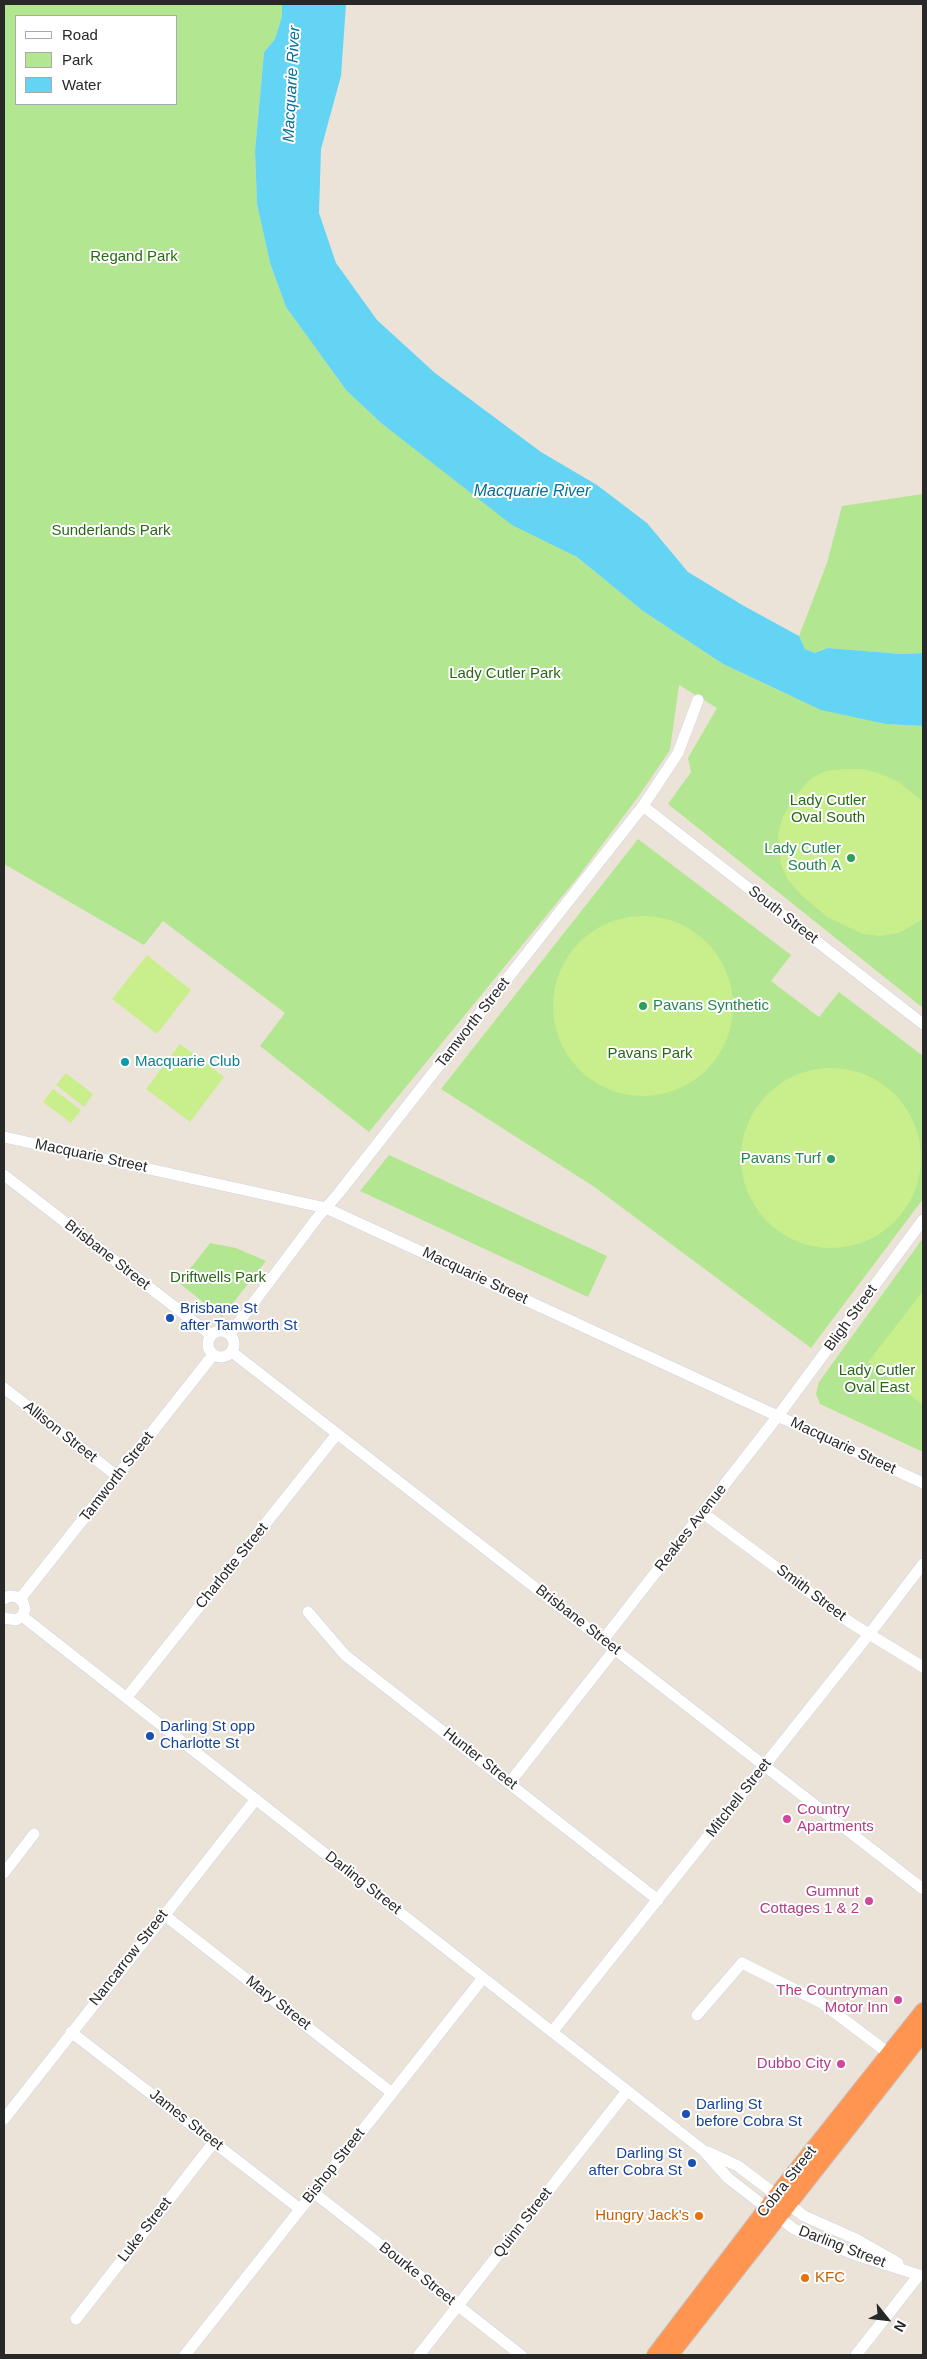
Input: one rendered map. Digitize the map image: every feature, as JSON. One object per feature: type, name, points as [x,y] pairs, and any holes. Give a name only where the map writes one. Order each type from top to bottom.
[{"type":"highway","name":"Cobra Street","points":[[655,2355],[778,2207],[895,2058],[922,2014]]},
{"type":"highway","name":"Cobra Street","points":[[895,2058],[923,2033]]},
{"type":"highway","name":"Cobra Street","points":[[670,2355],[778,2207]]},
{"type":"street","name":"Tamworth Street","points":[[230,1334],[326,1208],[643,806],[678,753],[698,700]]},
{"type":"street","name":"South Street","points":[[643,806],[923,1024]]},
{"type":"street","name":"Macquarie Street","points":[[4,1138],[326,1208],[923,1483]]},
{"type":"street","name":"Brisbane Street","points":[[4,1175],[211,1335]]},
{"type":"street","name":"Bligh Street","points":[[778,1416],[923,1220]]},
{"type":"street","points":[[218,1331],[230,1334],[234,1340],[232,1352],[221,1357],[213,1355],[208,1348],[211,1335],[218,1331]]},
{"type":"street","name":"Brisbane Street","points":[[232,1352],[923,1889]]},
{"type":"street","name":"Tamworth Street","points":[[20,1599],[213,1355]]},
{"type":"street","name":"Allison Street","points":[[4,1388],[117,1476]]},
{"type":"street","name":"Reakes Avenue","points":[[603,1640],[778,1416]]},
{"type":"street","name":"Charlotte Street","points":[[127,1697],[337,1434]]},
{"type":"street","name":"Smith Street","points":[[703,1512],[869,1635],[923,1667]]},
{"type":"street","name":"Mitchell Street","points":[[552,2032],[869,1635],[923,1564]]},
{"type":"street","points":[[4,1599],[13,1596],[20,1599],[24,1605],[22,1616],[12,1621],[4,1619]]},
{"type":"street","name":"Hunter Street","points":[[308,1612],[345,1655],[510,1782],[658,1900]]},
{"type":"street","name":"Darling Street","points":[[22,1616],[627,2091],[704,2150],[738,2166],[778,2207],[794,2229],[853,2254],[921,2276]]},
{"type":"street","points":[[510,1782],[615,1649]]},
{"type":"street","name":"Nancarrow Street","points":[[4,2119],[163,1914],[256,1799]]},
{"type":"street","points":[[4,1873],[34,1834]]},
{"type":"street","name":"Mary Street","points":[[163,1914],[392,2093]]},
{"type":"street","points":[[697,2015],[742,1963],[822,2002],[895,2058]]},
{"type":"street","name":"Bishop Street","points":[[185,2355],[483,1978]]},
{"type":"street","name":"James Street","points":[[71,2032],[300,2209]]},
{"type":"street","name":"Quinn Street","points":[[419,2355],[627,2091]]},
{"type":"street","name":"Luke Street","points":[[76,2319],[214,2142]]},
{"type":"street","name":"Bourke Street","points":[[313,2192],[521,2355]]},
{"type":"street","name":"Darling Street","points":[[778,2207],[804,2216],[856,2239],[921,2276]]},
{"type":"street","points":[[856,2355],[921,2276]]},
{"type":"green space","points":[[4,4],[282,4],[282,16],[275,39],[264,52],[255,151],[257,204],[270,263],[286,307],[346,390],[381,423],[512,524],[577,557],[643,611],[723,664],[791,696],[886,724],[923,726],[923,1008],[668,804],[691,772],[688,758],[717,708],[679,685],[670,750],[638,797],[578,877],[369,1132],[260,1046],[285,1013],[163,921],[144,945],[4,864]]},
{"type":"green space","points":[[923,494],[923,653],[901,654],[828,648],[815,653],[805,649],[799,636],[827,563],[842,506]]},
{"type":"green space","name":"Lady Cutler South A","points":[[863,769],[881,774],[899,782],[923,802],[923,919],[899,933],[880,936],[863,934],[827,917],[801,895],[788,880],[781,865],[778,834],[782,819],[792,800],[810,779],[826,771]]},
{"type":"green space","name":"Pavans Park","points":[[638,839],[791,955],[771,981],[819,1017],[839,992],[923,1056],[923,1199],[811,1348],[593,1186],[441,1089]]},
{"type":"green space","name":"Pavans Synthetic","points":[[652,916],[661,917],[686,926],[707,942],[723,963],[732,988],[732,1024],[723,1049],[707,1070],[686,1086],[678,1089],[661,1095],[634,1096],[625,1095],[600,1086],[573,1063],[563,1049],[554,1024],[553,997],[554,988],[563,963],[586,936],[600,926],[625,917]]},
{"type":"green space","points":[[147,955],[191,990],[157,1034],[112,999]]},
{"type":"green space","points":[[180,1044],[224,1077],[190,1122],[146,1089]]},
{"type":"green space","name":"Pavans Turf","points":[[840,1068],[849,1069],[874,1078],[895,1094],[911,1115],[920,1140],[920,1176],[911,1201],[895,1222],[874,1238],[866,1241],[849,1247],[822,1248],[813,1247],[788,1238],[761,1215],[751,1201],[742,1176],[741,1149],[742,1140],[751,1115],[774,1088],[788,1078],[813,1069]]},
{"type":"green space","points":[[66,1073],[93,1094],[84,1107],[56,1085]]},
{"type":"green space","points":[[53,1089],[81,1110],[71,1123],[43,1102]]},
{"type":"green space","points":[[389,1155],[607,1256],[588,1297],[360,1191]]},
{"type":"green space","name":"Lady Cutler Oval East","points":[[923,1238],[923,1452],[820,1404],[816,1394],[819,1382]]},
{"type":"green space","name":"Driftwells Park","points":[[210,1243],[236,1248],[266,1261],[222,1317],[179,1283]]},
{"type":"green space","points":[[923,1291],[923,1405],[868,1362]]},
{"type":"water","name":"Macquarie River","points":[[282,4],[346,4],[341,76],[321,149],[319,213],[336,263],[377,320],[435,373],[541,452],[597,485],[647,523],[688,572],[799,636],[805,649],[815,653],[828,648],[901,654],[923,653],[923,726],[886,724],[821,710],[723,664],[643,611],[577,557],[512,525],[381,423],[346,390],[286,307],[270,263],[257,204],[255,151],[264,52],[275,39],[282,16]]},
{"type":"place","name":"Lady Cutler South A","points":[[851,858]]},
{"type":"place","name":"Pavans Synthetic","points":[[643,1006]]},
{"type":"place","name":"Macquarie Club","points":[[125,1062]]},
{"type":"place","name":"Pavans Turf","points":[[831,1159]]},
{"type":"place","name":"Brisbane St after Tamworth St","points":[[170,1318]]},
{"type":"place","name":"Darling St opp Charlotte St","points":[[150,1736]]},
{"type":"place","name":"Country Apartments","points":[[787,1819]]},
{"type":"place","name":"Gumnut Cottages 1 & 2","points":[[869,1901]]},
{"type":"place","name":"The Countryman Motor Inn","points":[[898,2000]]},
{"type":"place","name":"Dubbo City","points":[[841,2064]]},
{"type":"place","name":"Darling St before Cobra St","points":[[686,2114]]},
{"type":"place","name":"Darling St after Cobra St","points":[[692,2163]]},
{"type":"place","name":"Hungry Jack's","points":[[699,2216]]},
{"type":"place","name":"KFC","points":[[805,2278]]},
{"type":"park label","name":"Regand Park","points":[[134,257]]},
{"type":"park label","name":"Sunderlands Park","points":[[111,531]]},
{"type":"park label","name":"Lady Cutler Park","points":[[505,674]]},
{"type":"park label","name":"Lady Cutler Oval South","points":[[828,810]]}]
